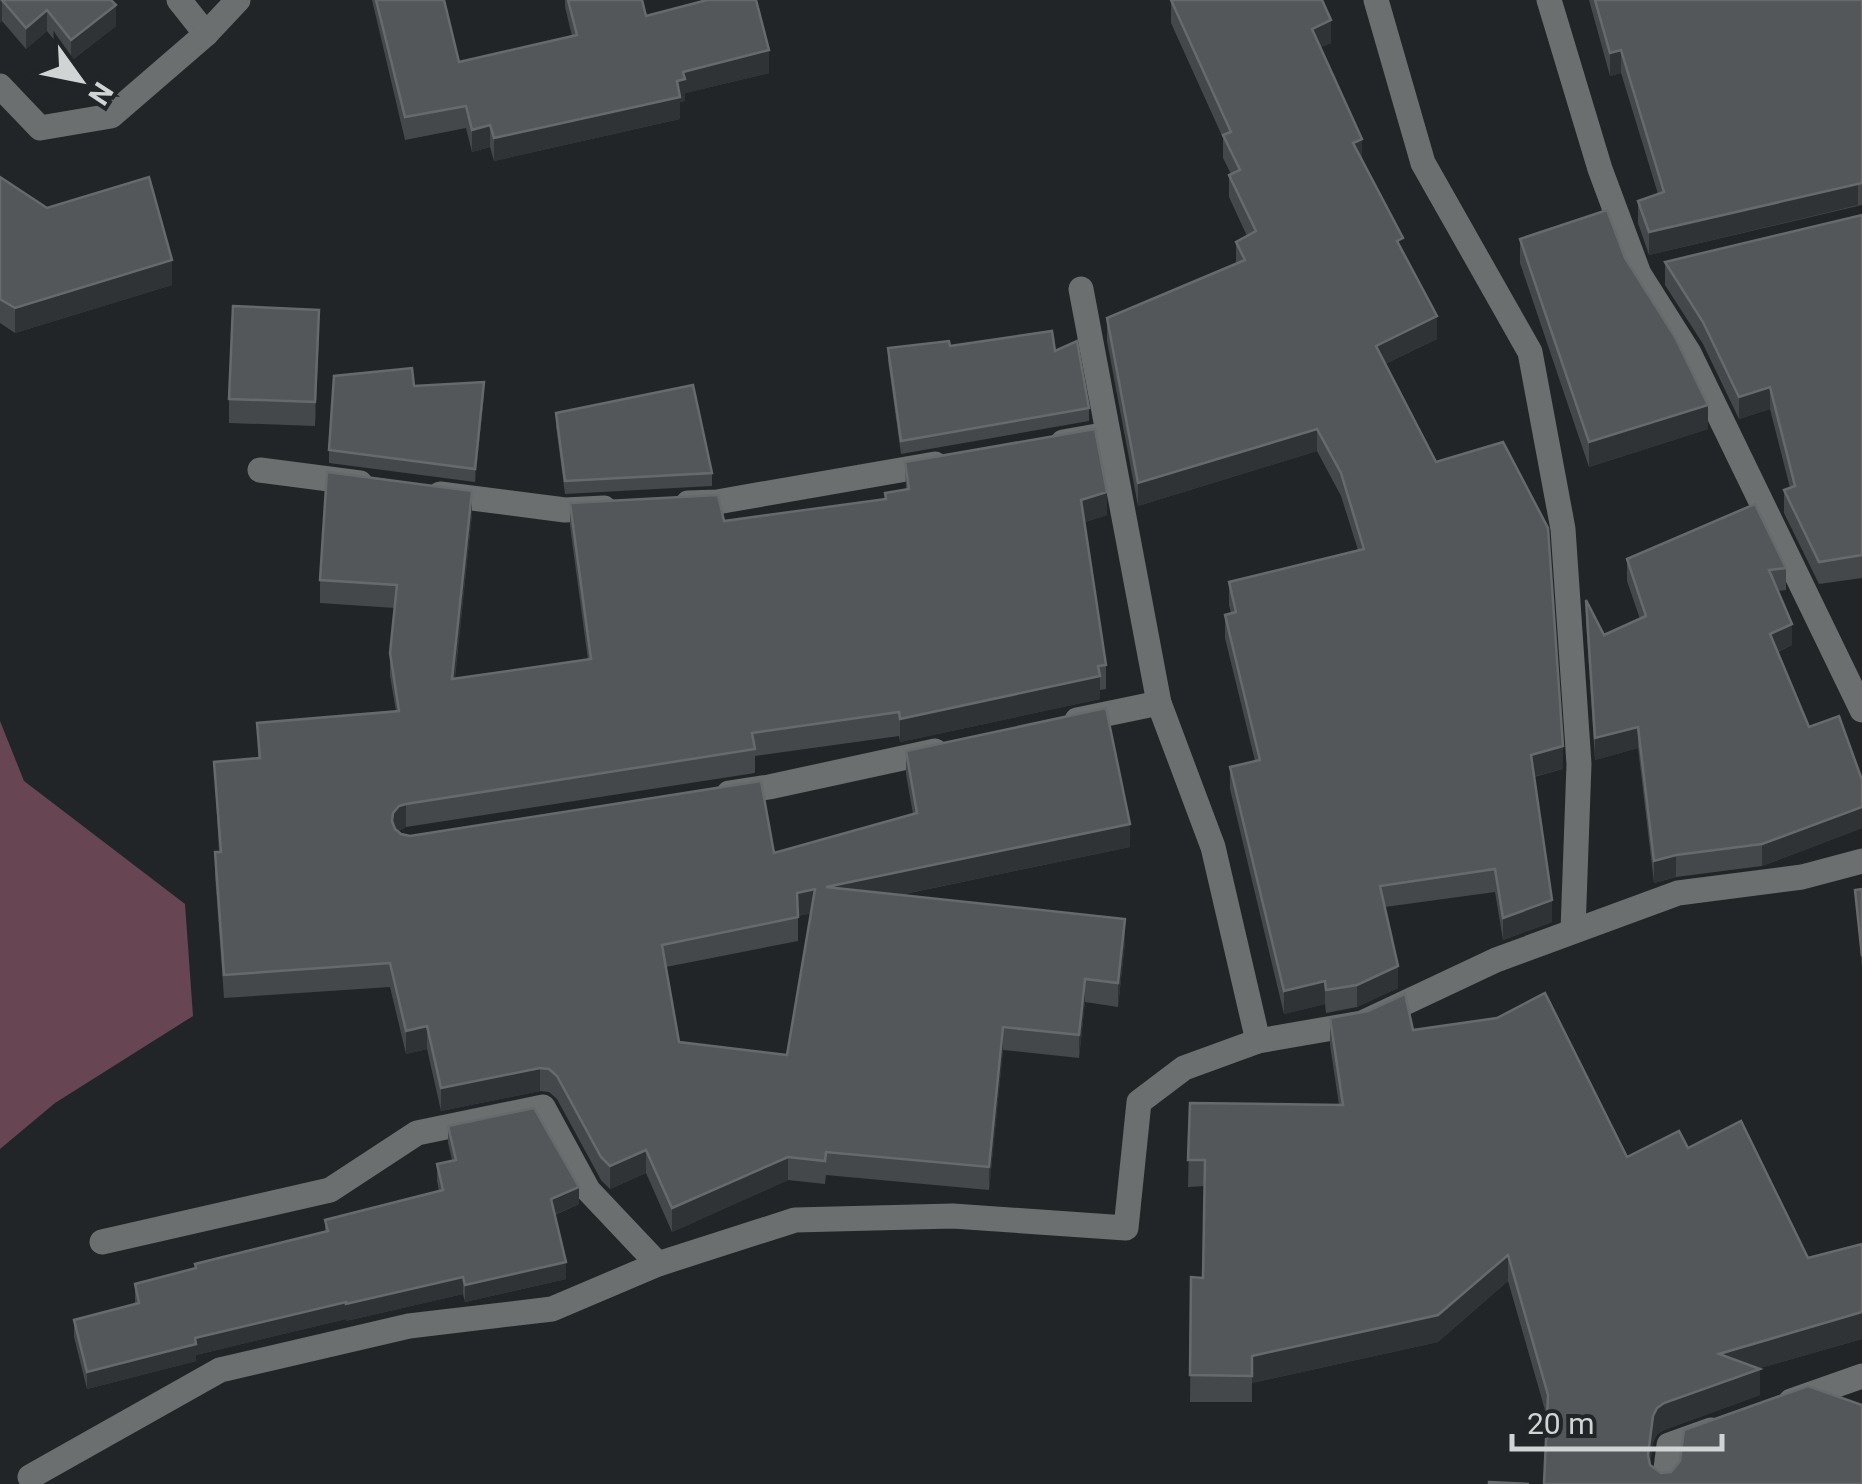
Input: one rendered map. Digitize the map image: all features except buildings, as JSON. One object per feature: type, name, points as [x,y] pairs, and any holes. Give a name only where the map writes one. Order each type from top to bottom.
[{"type":"street","points":[[179,0],[206,34]]},
{"type":"street","points":[[0,86],[40,128],[111,116],[206,34],[238,0]]},
{"type":"street","points":[[1376,0],[1423,164],[1530,352],[1563,528],[1579,764],[1574,930]]},
{"type":"street","points":[[1549,0],[1600,169],[1862,710]]},
{"type":"street","points":[[1081,289],[1159,702],[1213,847],[1258,1041]]},
{"type":"street","points":[[1030,448],[1108,434]]},
{"type":"street","points":[[660,505],[717,502],[951,461]]},
{"type":"street","points":[[260,470],[565,510],[622,507]]},
{"type":"street","points":[[1061,724],[1159,702]]},
{"type":"street","points":[[712,796],[964,745]]},
{"type":"street","points":[[30,1477],[220,1370],[409,1326],[552,1309],[658,1264],[795,1220],[953,1216],[1126,1228],[1139,1102],[1184,1068],[1258,1041],[1362,1023],[1496,960],[1678,893],[1802,877],[1862,861]]},
{"type":"street","points":[[102,1242],[330,1190],[417,1132],[543,1108],[588,1190],[658,1264]]},
{"type":"street","points":[[1774,1408],[1862,1376]]},
{"type":"street","points":[[1664,1484],[1669,1445],[1739,1420]]},
{"type":"shaded area","points":[[0,721],[24,781],[185,904],[193,1016],[55,1103],[0,1149]]}]
